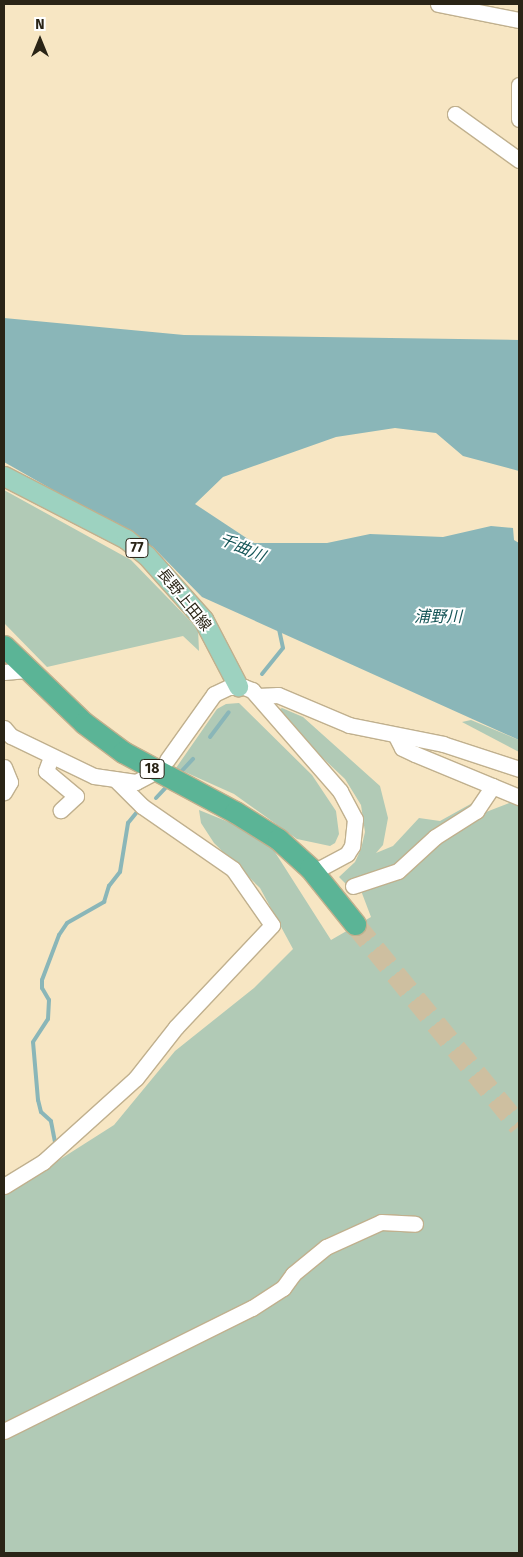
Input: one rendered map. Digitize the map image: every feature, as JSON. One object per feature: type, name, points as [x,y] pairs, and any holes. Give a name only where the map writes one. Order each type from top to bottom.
[{"type":"highway","name":"18","points":[[4,646],[84,723],[123,752],[264,829],[310,868],[355,924]]},
{"type":"main road","name":"長野上田線","points":[[4,476],[126,539],[146,555],[203,619],[238,686]]},
{"type":"street","points":[[438,4],[519,20]]},
{"type":"street","points":[[519,85],[519,119]]},
{"type":"street","points":[[454,114],[519,160]]},
{"type":"street","points":[[4,672],[27,670]]},
{"type":"street","points":[[167,760],[207,700],[220,690],[238,686],[244,687],[258,696],[351,807],[355,834],[352,846],[339,860],[319,869],[310,868]]},
{"type":"street","points":[[258,696],[278,695],[349,725],[463,749],[519,769]]},
{"type":"street","points":[[4,728],[11,736],[51,757],[94,776],[136,782],[149,775]]},
{"type":"street","points":[[396,736],[402,748],[519,797]]},
{"type":"street","points":[[51,757],[46,770],[76,796],[61,810]]},
{"type":"street","points":[[4,767],[10,782],[4,792]]},
{"type":"street","points":[[4,1186],[43,1162],[136,1078],[176,1027],[272,925],[234,869],[142,806],[115,779]]},
{"type":"street","points":[[353,886],[398,871],[435,837],[476,811],[493,786]]},
{"type":"street","points":[[331,894],[330,886],[339,860]]},
{"type":"street","points":[[4,1430],[252,1308],[283,1288],[293,1274],[326,1247],[381,1222],[415,1224]]},
{"type":"green space","points":[[4,490],[131,560],[198,629],[199,651],[183,636],[47,667],[4,623]]},
{"type":"green space","points":[[239,703],[312,775],[336,811],[339,834],[335,843],[330,846],[297,839],[234,794],[176,768],[217,709],[226,704]]},
{"type":"green space","points":[[282,708],[303,717],[380,786],[388,818],[383,845],[376,853],[393,846],[419,818],[440,821],[476,801],[476,805],[407,859],[348,886],[339,877],[355,862],[361,849],[365,832],[361,805],[345,779],[291,728],[278,710]]},
{"type":"green space","points":[[471,720],[519,740],[519,752],[462,722]]},
{"type":"green space","points":[[512,802],[519,805],[519,1553],[4,1553],[4,1195],[114,1125],[175,1051],[254,988],[293,949],[260,888],[214,843],[201,823],[199,810],[231,823],[273,849],[331,940],[371,917],[360,888],[486,812]]},
{"type":"water","points":[[4,318],[184,335],[519,340],[519,471],[463,456],[436,433],[395,428],[336,437],[223,477],[195,504],[254,543],[327,543],[370,534],[443,537],[491,526],[513,528],[514,540],[519,543],[519,740],[202,597],[153,547],[4,462]]},
{"type":"waterway","points":[[262,674],[283,648],[279,629]]},
{"type":"waterway","points":[[210,737],[229,712]]},
{"type":"waterway","points":[[178,775],[193,759]]},
{"type":"waterway","points":[[156,798],[168,785]]},
{"type":"waterway","points":[[55,1142],[51,1121],[41,1112],[38,1100],[33,1042],[48,1019],[49,1000],[42,988],[42,980],[59,935],[67,923],[104,902],[109,886],[120,872],[128,823],[136,813]]},
{"type":"tunnel","points":[[355,924],[519,1126]]},
{"type":"water label","name":"千曲川","points":[[242,548]]},
{"type":"water label","name":"浦野川","points":[[438,617]]}]
